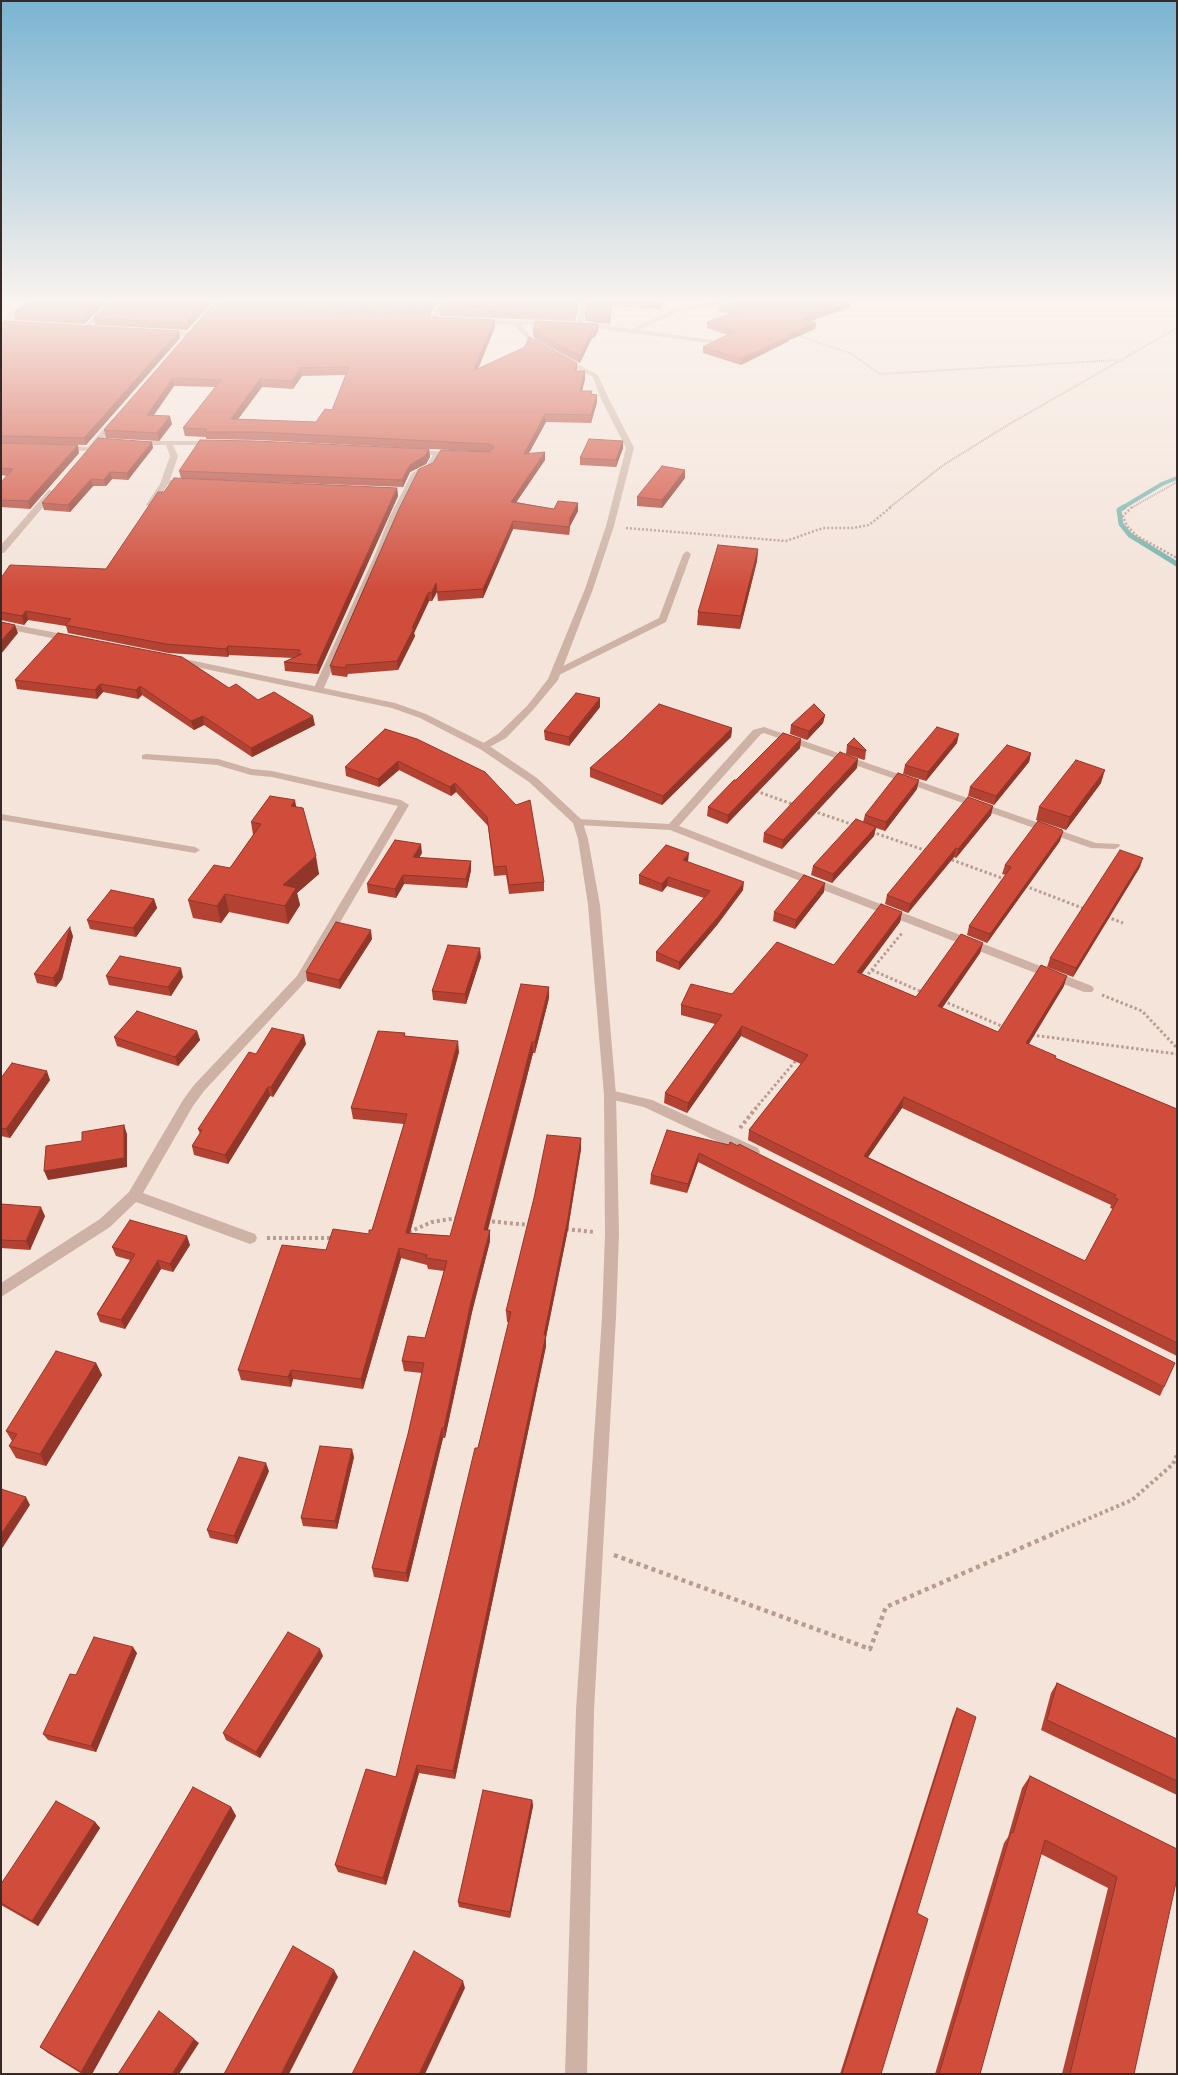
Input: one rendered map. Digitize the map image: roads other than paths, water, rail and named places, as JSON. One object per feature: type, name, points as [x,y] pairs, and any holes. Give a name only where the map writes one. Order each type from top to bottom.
[{"type":"street","points":[[484,747],[502,736],[530,708],[553,680],[589,588],[610,526],[630,448],[604,396]]},
{"type":"street","points":[[84,456],[122,413]]},
{"type":"street","points":[[97,442],[106,442]]},
{"type":"street","points":[[125,443],[228,444]]},
{"type":"street","points":[[143,516],[165,482],[174,456],[169,444]]},
{"type":"street","points":[[51,448],[90,449]]},
{"type":"street","points":[[408,452],[464,455]]},
{"type":"street","points":[[318,690],[414,475],[430,467],[438,453]]},
{"type":"street","points":[[165,482],[192,482]]},
{"type":"street","points":[[1,551],[59,484]]},
{"type":"street","points":[[396,491],[406,492]]},
{"type":"street","points":[[556,673],[663,620],[687,554]]},
{"type":"street","points":[[1,625],[82,641]]},
{"type":"street","points":[[164,658],[395,706],[423,716],[484,747],[533,780],[578,822],[591,882],[610,1095],[612,1234],[610,1317],[585,1710],[576,2074]]},
{"type":"street","points":[[672,827],[757,732],[764,730],[1094,846],[1116,846]]},
{"type":"street","points":[[1,1291],[105,1223],[134,1196],[188,1103],[199,1088],[301,979],[404,806],[401,803],[272,774],[251,772],[218,762],[146,757]]},
{"type":"street","points":[[1,817],[195,850]]},
{"type":"street","points":[[578,822],[672,827],[1088,989]]},
{"type":"street","points":[[610,1095],[647,1103],[730,1140],[765,1158]]},
{"type":"street","points":[[134,1196],[250,1238]]},
{"type":"waterway","points":[[1122,508],[1162,484],[1177,478]]},
{"type":"waterway","points":[[1124,507],[1119,510],[1121,524],[1130,535],[1177,564]]}]
